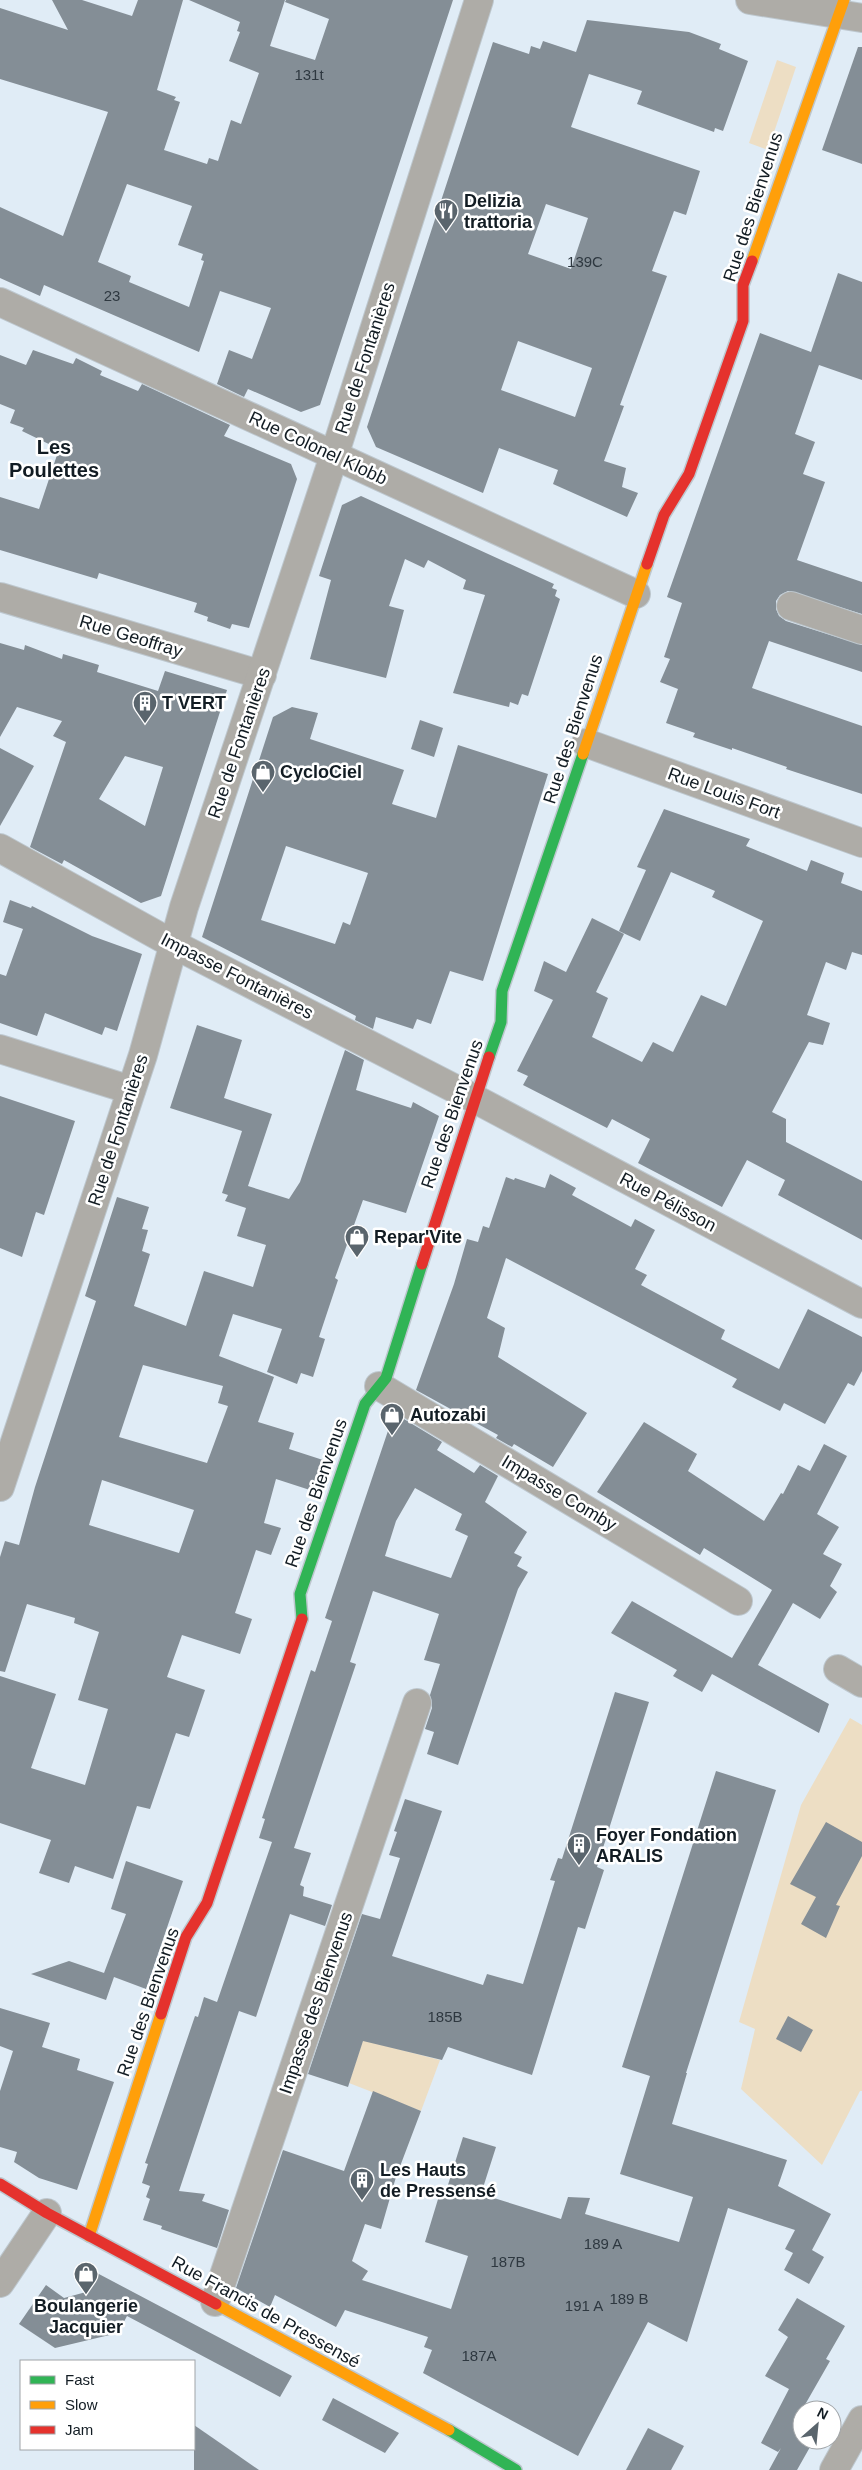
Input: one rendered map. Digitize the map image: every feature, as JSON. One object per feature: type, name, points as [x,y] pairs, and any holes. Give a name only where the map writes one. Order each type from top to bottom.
[{"type":"street","name":"Rue de Fontanières","points":[[0,1487],[143,1055],[173,944],[334,456],[479,0]]},
{"type":"street","points":[[750,0],[848,11]]},
{"type":"street","name":"Rue des Bienvenus","points":[[90,2236],[186,1937],[208,1903],[302,1618],[300,1594],[365,1404],[386,1378],[501,1022],[502,991],[636,594],[664,515],[689,474],[743,320],[743,285],[848,11]]},
{"type":"street","name":"Rue Colonel Klobb","points":[[0,302],[636,594]]},
{"type":"street","name":"Rue Geoffray","points":[[0,597],[262,675]]},
{"type":"street","points":[[791,606],[862,630]]},
{"type":"street","name":"Rue Louis Fort","points":[[586,743],[862,843]]},
{"type":"street","name":"Impasse Fontanières","points":[[0,848],[173,944],[475,1099]]},
{"type":"street","points":[[0,1049],[131,1090]]},
{"type":"street","name":"Rue Pélisson","points":[[475,1099],[862,1304]]},
{"type":"street","name":"Impasse Comby","points":[[379,1386],[738,1601]]},
{"type":"street","points":[[838,1669],[862,1684]]},
{"type":"street","name":"Impasse des Bienvenus","points":[[215,2302],[417,1703]]},
{"type":"street","name":"Rue Francis de Pressensé","points":[[0,2184],[47,2213],[215,2302],[463,2438],[516,2470]]},
{"type":"street","points":[[0,2283],[47,2213]]},
{"type":"street","points":[[834,2470],[862,2420]]},
{"type":"shaded area","points":[[777,60],[796,67],[768,150],[749,143]]},
{"type":"shaded area","points":[[850,1718],[862,1725],[862,2091],[860,2091],[822,2165],[741,2089],[755,2029],[739,2022],[801,1805]]},
{"type":"shaded area","points":[[363,2040],[440,2060],[421,2111],[349,2083]]},
{"type":"building","points":[[52,0],[82,0],[132,16],[138,0],[183,0],[157,90],[176,97],[174,100],[180,102],[164,150],[207,164],[209,158],[218,161],[231,120],[241,124],[259,73],[229,61],[240,32],[237,31],[240,22],[189,0],[285,0],[270,46],[315,60],[329,19],[285,2],[286,0],[453,0],[320,405],[301,412],[248,389],[244,397],[217,384],[229,350],[252,359],[271,308],[220,291],[199,352],[44,285],[40,296],[0,278],[0,207],[63,236],[108,112],[0,79],[0,8],[68,30]],"holes":[[[127,184],[192,206],[178,245],[203,254],[201,260],[204,261],[189,307],[129,282],[131,276],[98,262]]]},
{"type":"building","points":[[587,20],[689,32],[721,44],[719,49],[748,61],[723,131],[715,128],[714,132],[637,104],[642,91],[589,74],[571,127],[700,171],[686,215],[674,211],[652,271],[667,276],[620,405],[624,406],[604,461],[626,468],[622,487],[638,493],[627,517],[553,484],[558,470],[499,448],[483,493],[376,447],[367,427],[493,42],[529,54],[531,46],[540,49],[543,41],[576,52]],"holes":[[[546,204],[588,218],[571,269],[528,254]],[[518,341],[592,368],[575,417],[501,390]]]},
{"type":"building","points":[[858,47],[862,47],[862,164],[822,150]]},
{"type":"building","points":[[838,273],[862,282],[862,380],[819,365],[795,434],[815,442],[803,474],[825,482],[797,560],[862,582],[862,614],[788,591],[780,595],[776,601],[776,609],[779,616],[786,621],[862,645],[862,672],[769,641],[752,688],[862,726],[862,794],[786,769],[787,767],[732,748],[732,750],[693,737],[695,733],[666,723],[678,689],[660,682],[670,659],[664,657],[682,603],[667,597],[760,333],[811,352]]},
{"type":"building","points":[[33,350],[73,364],[76,358],[102,371],[100,375],[138,391],[142,384],[230,425],[224,436],[291,464],[297,479],[249,628],[232,624],[230,629],[207,621],[208,617],[194,612],[197,603],[99,573],[97,579],[0,550],[0,497],[39,509],[59,449],[22,431],[24,428],[10,423],[15,410],[0,404],[0,355],[26,365]]},
{"type":"building","points":[[361,496],[554,584],[552,588],[557,590],[555,596],[560,599],[528,696],[522,694],[518,705],[510,702],[509,707],[453,693],[485,595],[463,589],[466,580],[428,560],[424,568],[405,559],[389,606],[404,610],[386,678],[310,659],[331,580],[319,576],[342,505]]},
{"type":"building","points":[[0,643],[24,650],[25,645],[62,659],[63,654],[99,665],[97,672],[158,691],[165,671],[227,690],[161,896],[141,903],[64,860],[62,864],[30,847],[66,742],[53,736],[62,721],[17,707],[0,737]],"holes":[[[125,756],[163,767],[145,826],[99,799]]]},
{"type":"building","points":[[292,707],[318,713],[310,739],[404,770],[392,804],[436,818],[458,745],[548,774],[483,981],[450,971],[431,1024],[417,1019],[413,1029],[376,1017],[373,1029],[355,1020],[356,1016],[202,937],[273,717]],"holes":[[[286,846],[368,873],[350,925],[343,922],[335,944],[261,920]]]},
{"type":"building","points":[[420,720],[443,728],[434,757],[411,749]]},
{"type":"building","points":[[0,748],[34,766],[0,826]]},
{"type":"building","points":[[664,809],[750,839],[746,846],[807,871],[811,860],[844,873],[841,883],[862,891],[862,955],[852,952],[846,970],[826,962],[807,1015],[830,1023],[823,1045],[809,1042],[772,1112],[786,1119],[786,1142],[862,1181],[862,1240],[778,1195],[785,1180],[747,1160],[722,1207],[638,1163],[650,1139],[612,1119],[607,1128],[523,1085],[528,1076],[517,1071],[553,1000],[534,991],[544,961],[566,972],[592,918],[624,934],[596,992],[608,998],[592,1037],[642,1062],[653,1042],[673,1052],[701,995],[726,1006],[763,921],[712,897],[715,891],[671,872],[640,941],[619,931],[646,870],[637,867]]},
{"type":"building","points":[[10,900],[31,908],[32,906],[92,936],[142,954],[117,1031],[105,1027],[102,1035],[45,1013],[37,1036],[0,1023],[0,974],[6,976],[23,929],[3,922]]},
{"type":"building","points":[[197,1025],[242,1040],[224,1098],[272,1114],[248,1186],[289,1199],[300,1182],[345,1050],[364,1060],[356,1090],[411,1108],[413,1102],[439,1116],[406,1213],[363,1200],[335,1278],[338,1280],[319,1337],[325,1339],[313,1377],[301,1373],[297,1384],[267,1372],[282,1329],[233,1314],[219,1356],[274,1377],[258,1422],[294,1433],[289,1449],[323,1460],[313,1491],[276,1479],[264,1523],[281,1528],[271,1555],[256,1550],[235,1613],[252,1619],[240,1654],[182,1635],[167,1677],[205,1690],[189,1737],[176,1733],[150,1809],[137,1806],[113,1879],[75,1866],[69,1883],[39,1873],[51,1840],[0,1823],[0,1676],[56,1694],[31,1768],[85,1785],[108,1709],[78,1700],[99,1632],[74,1623],[75,1618],[27,1604],[5,1672],[0,1671],[0,1557],[5,1541],[19,1545],[35,1487],[96,1301],[85,1296],[117,1197],[149,1207],[142,1229],[148,1230],[142,1251],[150,1254],[134,1306],[186,1326],[204,1271],[253,1287],[266,1245],[237,1236],[246,1208],[225,1201],[228,1195],[222,1193],[242,1131],[170,1108]],"holes":[[[143,1365],[223,1386],[218,1403],[228,1406],[207,1463],[119,1437]],[[102,1480],[194,1510],[179,1553],[89,1525]]]},
{"type":"building","points":[[0,1096],[75,1121],[44,1215],[36,1212],[22,1257],[0,1248]]},
{"type":"building","points":[[550,1174],[576,1188],[572,1195],[631,1227],[635,1219],[655,1230],[635,1269],[647,1275],[641,1285],[725,1330],[721,1339],[779,1369],[808,1309],[862,1337],[862,1371],[854,1386],[848,1383],[825,1424],[784,1403],[780,1411],[732,1387],[737,1379],[506,1258],[487,1318],[505,1328],[498,1357],[587,1413],[553,1467],[514,1444],[512,1447],[496,1438],[498,1435],[416,1390],[454,1284],[467,1239],[478,1242],[483,1226],[489,1228],[506,1177],[545,1188]]},
{"type":"building","points":[[394,1413],[442,1442],[437,1450],[474,1473],[480,1465],[498,1476],[485,1502],[527,1532],[514,1553],[522,1557],[517,1566],[528,1572],[518,1589],[458,1765],[427,1754],[434,1732],[425,1729],[432,1708],[430,1695],[440,1664],[424,1660],[439,1614],[373,1591],[350,1662],[356,1664],[294,1848],[311,1853],[300,1885],[304,1887],[303,1896],[332,1905],[325,1926],[290,1914],[256,2017],[239,2011],[179,2191],[205,2194],[202,2201],[229,2210],[217,2248],[161,2229],[162,2226],[143,2220],[150,2199],[146,2197],[150,2186],[142,2183],[148,2164],[145,2163],[195,2016],[198,2017],[204,1997],[217,2002],[272,1842],[259,1838],[265,1819],[262,1818],[311,1670],[315,1672],[332,1621],[325,1618]],"holes":[[[415,1488],[462,1514],[455,1530],[468,1536],[451,1578],[385,1556],[396,1521]]]},
{"type":"building","points":[[644,1422],[697,1454],[688,1471],[764,1521],[781,1493],[783,1494],[798,1465],[810,1471],[824,1444],[847,1456],[817,1514],[839,1527],[823,1554],[842,1564],[830,1586],[837,1592],[820,1619],[793,1603],[758,1665],[829,1704],[819,1733],[712,1674],[702,1692],[673,1676],[677,1670],[611,1633],[632,1601],[732,1658],[772,1590],[704,1548],[700,1555],[597,1492]]},
{"type":"building","points":[[615,1692],[649,1702],[597,1867],[604,1870],[585,1929],[578,1927],[532,2075],[448,2047],[442,2060],[363,2041],[348,2087],[308,2074],[362,1914],[380,1919],[400,1858],[389,1855],[397,1832],[394,1831],[405,1799],[442,1811],[392,1956],[483,1985],[487,1974],[523,1984],[555,1881],[550,1880],[558,1858],[562,1859]]},
{"type":"building","points":[[716,1771],[776,1790],[686,2073],[672,2124],[787,2160],[778,2186],[831,2214],[812,2250],[824,2257],[809,2284],[784,2270],[793,2253],[785,2249],[795,2230],[728,2208],[687,2342],[648,2322],[578,2456],[423,2373],[432,2350],[424,2347],[428,2337],[345,2310],[336,2327],[275,2295],[270,2307],[236,2288],[283,2150],[344,2171],[373,2091],[421,2111],[396,2177],[381,2229],[365,2224],[352,2261],[368,2271],[362,2280],[451,2309],[468,2256],[425,2242],[442,2186],[447,2188],[463,2137],[496,2147],[481,2194],[561,2219],[568,2197],[590,2198],[585,2214],[679,2242],[693,2197],[620,2174],[650,2076],[622,2067]]},
{"type":"building","points":[[826,1822],[862,1842],[862,1856],[836,1905],[840,1906],[826,1938],[801,1924],[816,1897],[790,1884]]},
{"type":"building","points":[[126,1861],[183,1881],[146,1989],[114,1977],[106,2000],[31,1974],[69,1961],[104,1973],[126,1914],[111,1909]]},
{"type":"building","points":[[0,2008],[50,2023],[42,2047],[80,2059],[77,2070],[114,2082],[77,2190],[39,2178],[14,2162],[17,2152],[0,2147],[0,2091],[13,2051],[0,2046]]},
{"type":"building","points":[[788,2016],[813,2030],[801,2052],[776,2039]]},
{"type":"building","points":[[97,2273],[292,2376],[280,2397],[127,2316],[118,2333],[55,2348],[19,2324],[46,2285],[64,2298],[86,2292]]},
{"type":"building","points":[[797,2298],[845,2326],[826,2359],[830,2361],[808,2400],[792,2400],[792,2450],[808,2450],[797,2470],[769,2470],[781,2448],[778,2452],[761,2443],[789,2389],[765,2376],[788,2337],[778,2330]]},
{"type":"building","points":[[333,2398],[399,2433],[385,2453],[322,2420]]},
{"type":"building","points":[[195,2426],[259,2470],[194,2470]]},
{"type":"building","points":[[648,2428],[684,2446],[671,2470],[626,2470]]},
{"type":"traffic: fast","points":[[489,1057],[501,1022],[502,991],[583,754]]},
{"type":"traffic: fast","points":[[302,1619],[300,1594],[365,1404],[386,1378],[422,1264]]},
{"type":"traffic: fast","points":[[449,2430],[516,2470]]},
{"type":"traffic: slow","points":[[752,261],[844,0]]},
{"type":"traffic: slow","points":[[583,754],[647,564]]},
{"type":"traffic: slow","points":[[89,2236],[161,2014]]},
{"type":"traffic: slow","points":[[216,2304],[449,2430]]},
{"type":"traffic: jam","points":[[647,564],[664,515],[689,474],[743,321],[743,285],[752,261]]},
{"type":"traffic: jam","points":[[422,1264],[489,1057]]},
{"type":"traffic: jam","points":[[161,2014],[186,1937],[207,1903],[302,1619]]},
{"type":"traffic: jam","points":[[0,2184],[47,2213],[216,2304]]},
{"type":"place","name":"Delizia trattoria","points":[[446,232]]},
{"type":"place","name":"T VERT","points":[[145,724]]},
{"type":"place","name":"CycloCiel","points":[[263,793]]},
{"type":"place","name":"Repar'Vite","points":[[357,1258]]},
{"type":"place","name":"Autozabi","points":[[392,1436]]},
{"type":"place","name":"Foyer Fondation ARALIS","points":[[579,1866]]},
{"type":"place","name":"Les Hauts de Pressensé","points":[[362,2201]]},
{"type":"place","name":"Boulangerie Jacquier","points":[[86,2295]]},
{"type":"district","name":"Les Poulettes","points":[[54,458]]}]
